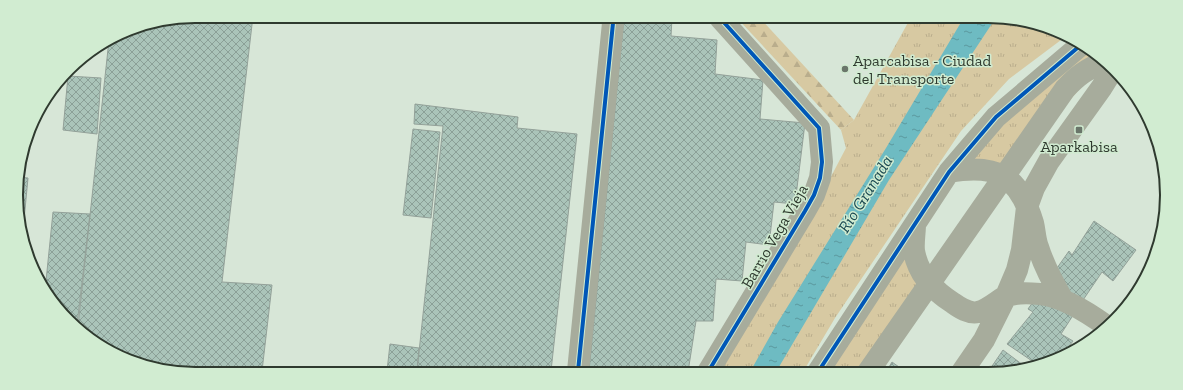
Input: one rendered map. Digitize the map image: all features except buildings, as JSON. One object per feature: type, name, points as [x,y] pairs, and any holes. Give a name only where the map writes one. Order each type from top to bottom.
[{"type":"street","points":[[579,367],[613,23]]},
{"type":"street","name":"Barrio Vega Vieja","points":[[711,367],[806,211],[820,178],[822,162],[819,128],[724,23]]},
{"type":"street","points":[[821,367],[949,172],[996,117],[1077,48]]},
{"type":"street","points":[[871,367],[1065,89],[1076,77],[1099,64]]},
{"type":"street","points":[[965,367],[984,340],[1017,270],[1022,250],[1027,208],[1034,188],[1049,161],[1102,87],[1110,73]]},
{"type":"street","points":[[949,172],[964,169],[989,170],[1004,176],[1019,190],[1033,224],[1038,247],[1052,280],[1063,300]]},
{"type":"street","points":[[915,224],[914,251],[918,266],[929,284],[942,297],[960,308],[969,312],[978,312],[1006,296],[1021,293],[1042,294],[1063,300],[1102,323]]},
{"type":"street","points":[[904,319],[920,310],[942,307],[960,308]]},
{"type":"green space","points":[[742,23],[765,23],[854,120],[841,130]]},
{"type":"green space","points":[[908,23],[1010,24],[1043,32],[1061,40],[1009,79],[961,131],[835,318],[806,367],[722,367],[803,230],[846,148],[841,130],[854,120]]},
{"type":"green space","points":[[1082,51],[1100,65],[1004,176],[964,169],[996,117]]},
{"type":"green space","points":[[915,224],[929,284],[871,367],[821,367]]},
{"type":"water","name":"Río Granada","points":[[961,23],[992,23],[889,180],[779,367],[753,367],[778,322],[886,148]]},
{"type":"cycle path","points":[[578,367],[613,23]]},
{"type":"cycle path","points":[[711,367],[814,195],[820,178],[822,162],[819,128],[724,23]]},
{"type":"cycle path","points":[[821,367],[949,172],[996,117],[1077,48]]},
{"type":"place","name":"Aparcabisa - Ciudad del Transporte","points":[[845,69]]},
{"type":"place","name":"Aparkabisa","points":[[1079,130]]}]
